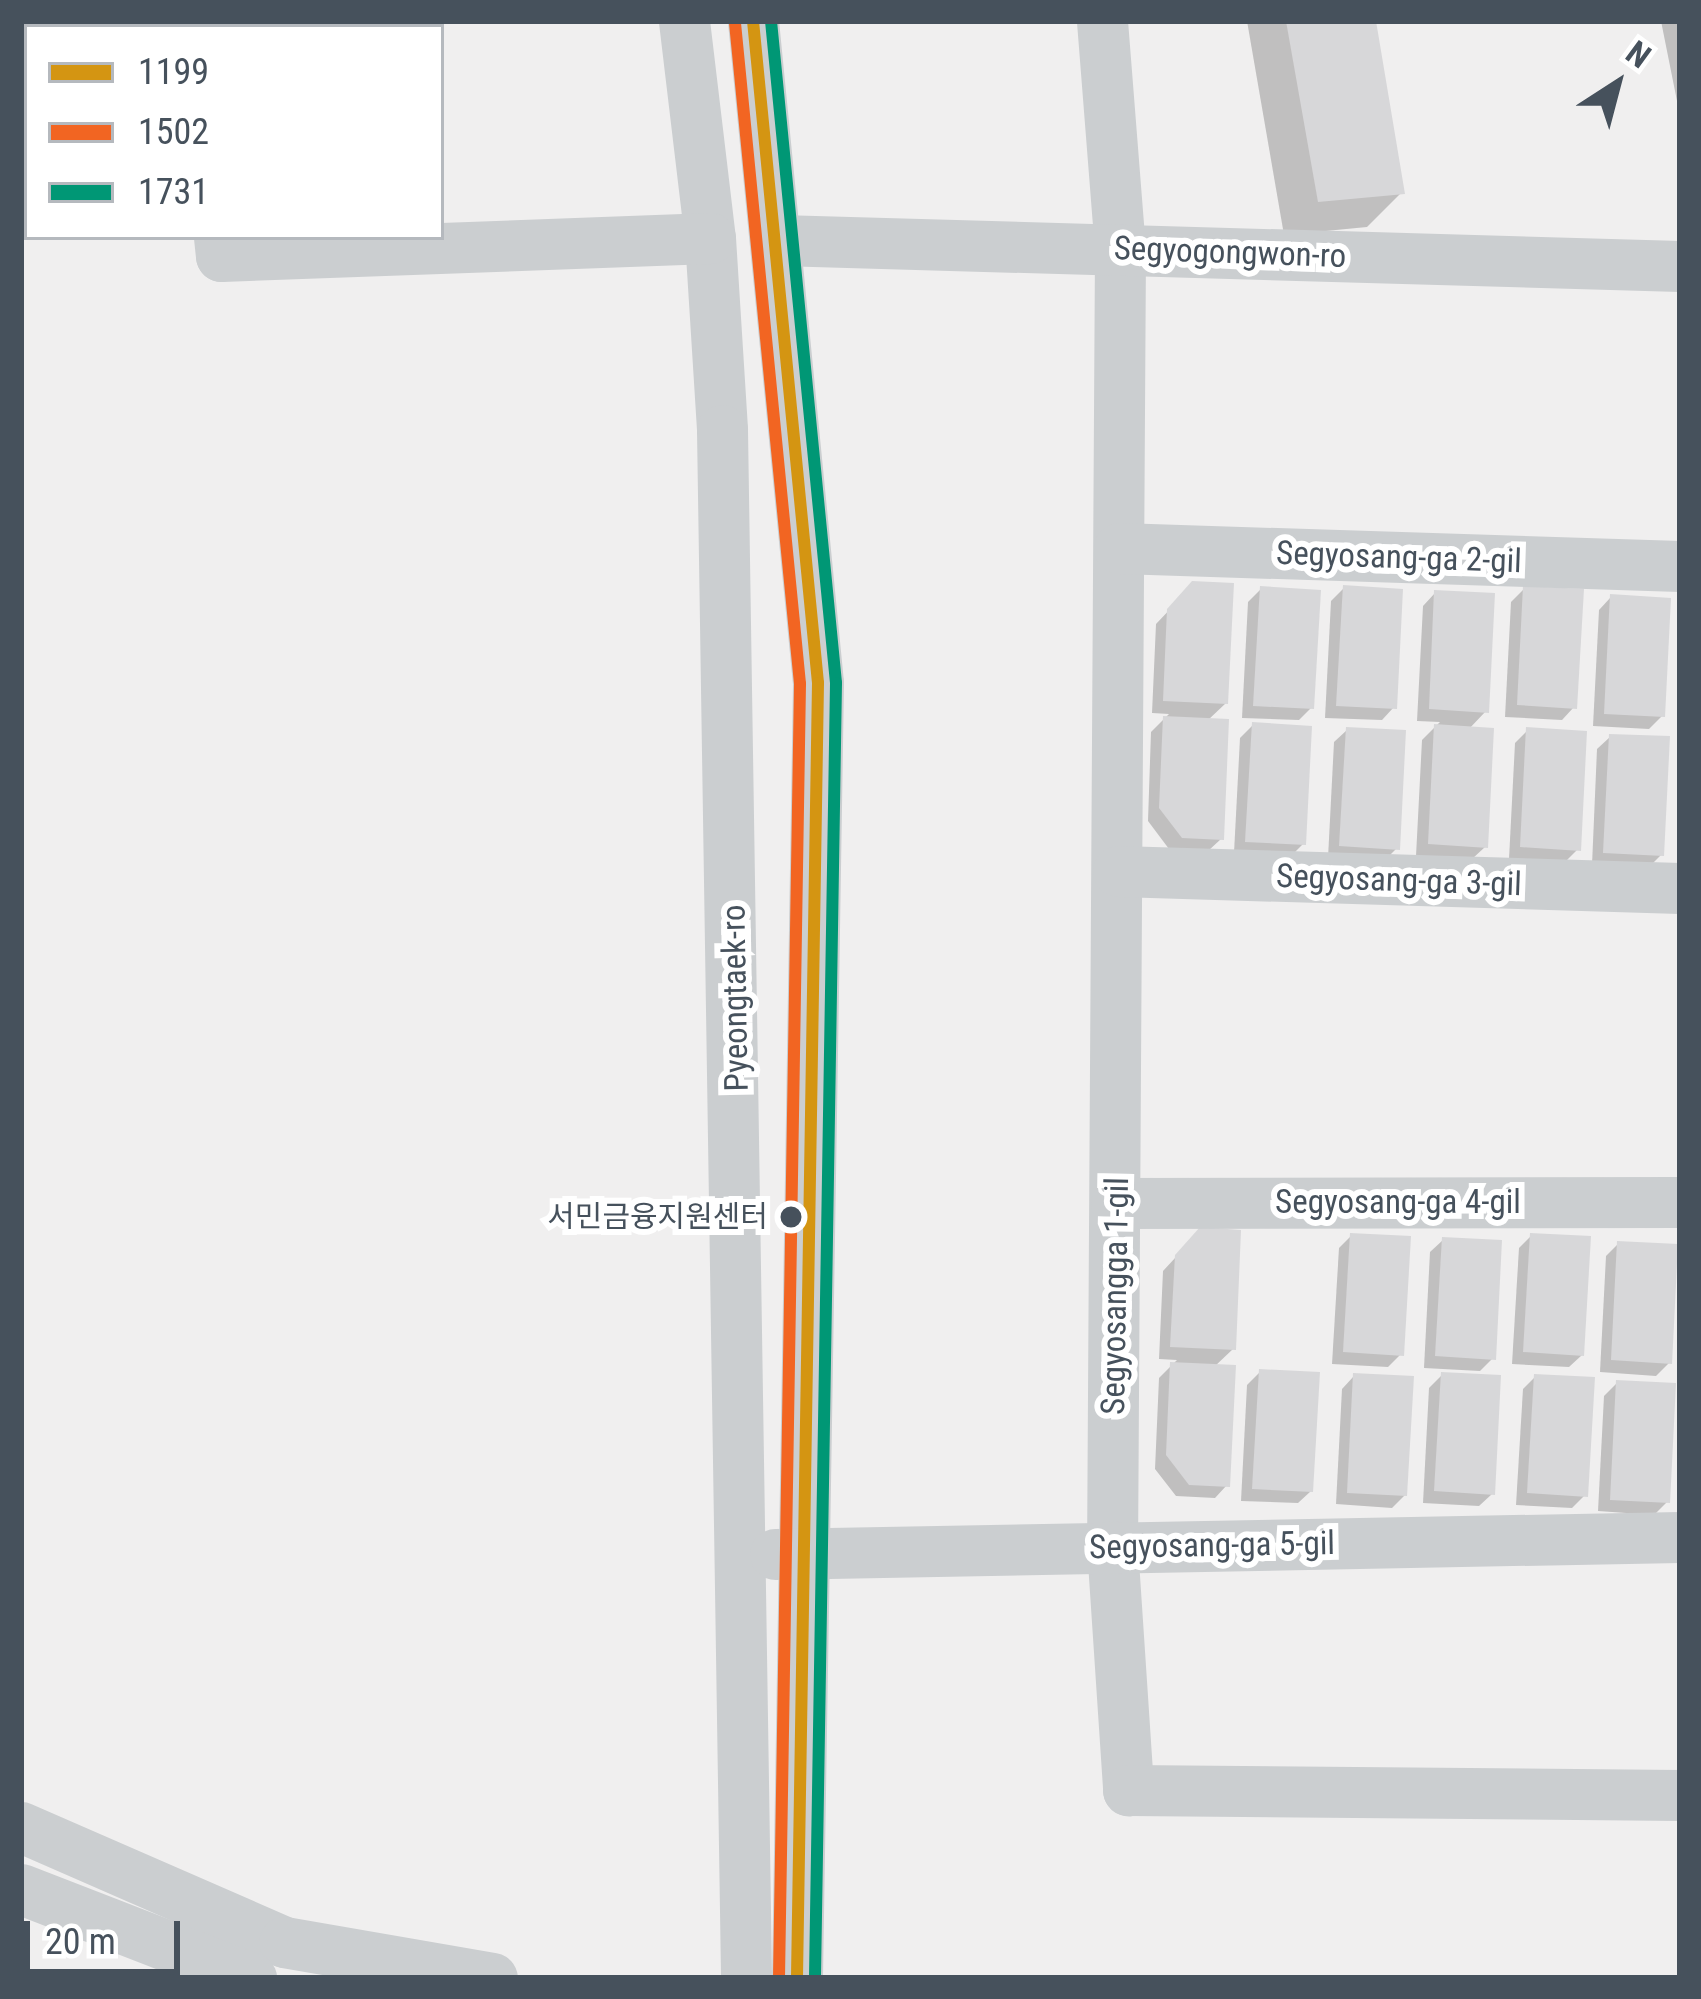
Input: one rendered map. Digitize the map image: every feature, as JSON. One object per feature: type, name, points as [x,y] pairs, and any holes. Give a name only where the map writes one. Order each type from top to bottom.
[{"type":"street","name":"Pyeongtaek-ro","points":[[683,21],[710,238],[722,430],[745,1555],[746,1978]]},
{"type":"street","points":[[753,21],[779,241],[818,683],[810,1552],[797,1978]]},
{"type":"street","name":"Segyosangga 1-gil","points":[[1102,21],[1120,249],[1112,1546],[1128,1790],[1680,1795]]},
{"type":"street","points":[[219,240],[221,256],[710,238]]},
{"type":"street","name":"Segyogongwon-ro","points":[[779,241],[1680,266]]},
{"type":"street","name":"Segyosang-ga 2-gil","points":[[1119,548],[1680,566]]},
{"type":"street","name":"Segyosang-ga 3-gil","points":[[1118,872],[1680,888]]},
{"type":"street","name":"Segyosang-ga 4-gil","points":[[1116,1203],[1680,1202]]},
{"type":"street","name":"Segyosang-ga 5-gil","points":[[745,1555],[1680,1537]]},
{"type":"street","points":[[21,1827],[284,1942],[492,1978]]},
{"type":"street","points":[[21,1889],[251,1978]]},
{"type":"building","points":[[1286,21],[1376,21],[1405,194],[1318,202]]},
{"type":"building","points":[[1192,581],[1234,583],[1228,704],[1163,701],[1167,609]]},
{"type":"building","points":[[1343,585],[1403,589],[1397,709],[1336,706]]},
{"type":"building","points":[[1260,586],[1321,590],[1314,709],[1253,706]]},
{"type":"building","points":[[1523,586],[1584,589],[1577,709],[1517,705]]},
{"type":"building","points":[[1434,590],[1495,593],[1489,713],[1429,709]]},
{"type":"building","points":[[1610,594],[1671,598],[1665,717],[1604,714]]},
{"type":"building","points":[[1163,716],[1229,719],[1224,840],[1182,838],[1159,808]]},
{"type":"building","points":[[1252,722],[1312,726],[1306,845],[1245,842]]},
{"type":"building","points":[[1434,724],[1494,728],[1488,848],[1428,844]]},
{"type":"building","points":[[1346,727],[1406,730],[1400,850],[1339,846]]},
{"type":"building","points":[[1526,727],[1587,731],[1581,851],[1520,847]]},
{"type":"building","points":[[1609,734],[1670,736],[1664,856],[1603,853]]},
{"type":"building","points":[[1200,1227],[1241,1230],[1236,1350],[1170,1347],[1175,1255]]},
{"type":"building","points":[[1350,1233],[1411,1236],[1404,1356],[1343,1352]]},
{"type":"building","points":[[1530,1233],[1591,1236],[1584,1356],[1523,1352]]},
{"type":"building","points":[[1442,1237],[1502,1240],[1496,1360],[1435,1356]]},
{"type":"building","points":[[1617,1241],[1678,1244],[1672,1364],[1611,1360]]},
{"type":"building","points":[[1170,1362],[1236,1365],[1230,1487],[1189,1485],[1166,1455]]},
{"type":"building","points":[[1259,1369],[1320,1372],[1313,1492],[1252,1489]]},
{"type":"building","points":[[1441,1372],[1501,1375],[1495,1495],[1434,1491]]},
{"type":"building","points":[[1353,1373],[1414,1376],[1407,1496],[1347,1493]]},
{"type":"building","points":[[1534,1374],[1595,1377],[1588,1497],[1527,1493]]},
{"type":"building","points":[[1616,1380],[1676,1383],[1670,1503],[1610,1500]]},
{"type":"transit line","name":"1199","points":[[753,21],[818,683],[797,1978]]},
{"type":"transit line","name":"1731","points":[[771,21],[836,683],[815,1978]]},
{"type":"transit line","name":"1502","points":[[735,23],[800,684],[779,1978]]},
{"type":"place","name":"서민금융지원센터","points":[[791,1217]]}]
